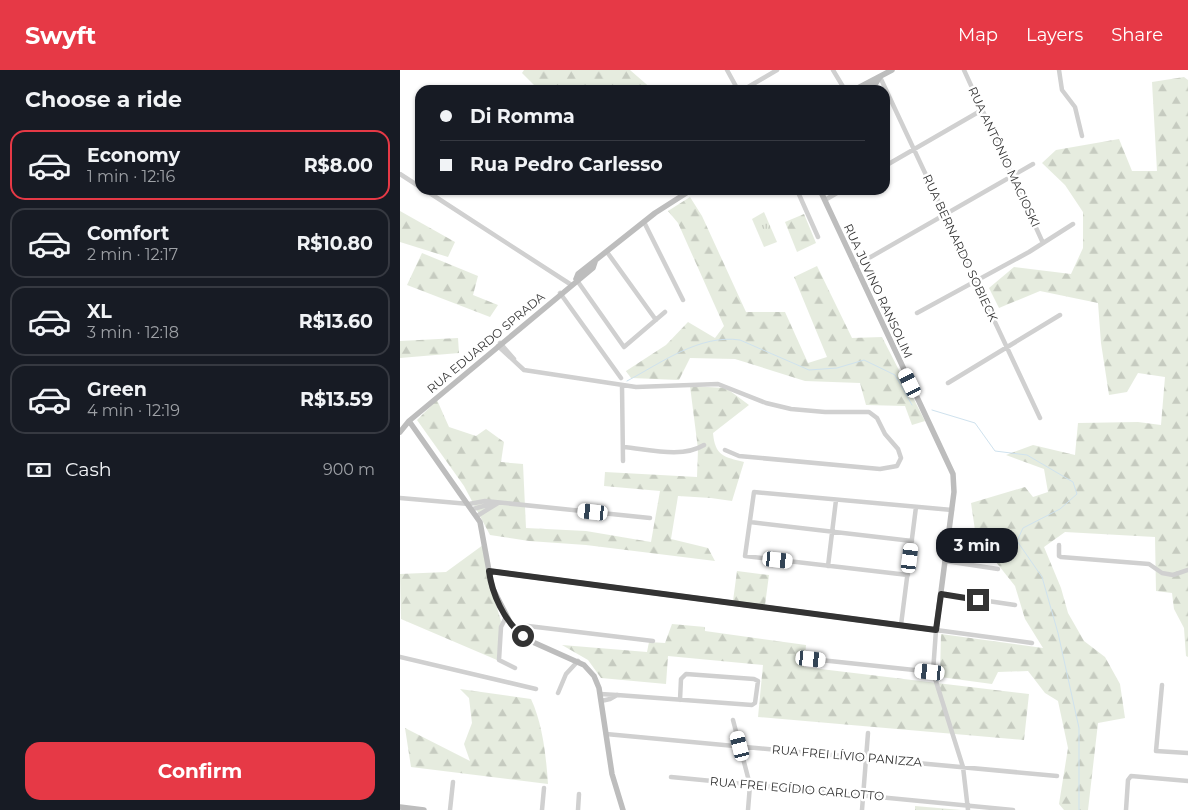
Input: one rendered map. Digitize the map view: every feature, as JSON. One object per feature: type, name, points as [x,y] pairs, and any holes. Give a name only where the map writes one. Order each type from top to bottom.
[{"type":"street","points":[[727,70],[735,85]]},
{"type":"street","points":[[752,85],[777,70]]},
{"type":"street","points":[[833,70],[841,85]]},
{"type":"street","points":[[864,85],[892,70]]},
{"type":"street","name":"RUA ANTÔNIO MACIOSKI","points":[[964,70],[1043,243]]},
{"type":"street","points":[[1059,70],[1062,90],[1075,106],[1082,136]]},
{"type":"street","points":[[873,85],[880,77]]},
{"type":"street","name":"RUA BERNARDO SOBIECK","points":[[880,77],[884,85]]},
{"type":"street","name":"RUA BERNARDO SOBIECK","points":[[890,98],[1040,418]]},
{"type":"street","points":[[890,163],[982,110]]},
{"type":"street","points":[[855,266],[1033,164]]},
{"type":"street","points":[[400,174],[415,184]]},
{"type":"street","points":[[433,195],[570,284]]},
{"type":"street","name":"RUA EDUARDO SPRADA","points":[[400,432],[409,421],[570,284],[593,268],[595,262],[644,222],[683,195]]},
{"type":"street","points":[[799,195],[818,237]]},
{"type":"street","name":"RUA JUVINO RANSOLIM","points":[[822,195],[951,468],[954,486],[952,510],[936,630]]},
{"type":"street","points":[[825,200],[834,195]]},
{"type":"street","points":[[644,222],[683,300]]},
{"type":"street","points":[[917,313],[1043,243],[1073,224]]},
{"type":"street","points":[[607,252],[656,320]]},
{"type":"street","points":[[576,279],[624,347],[665,312]]},
{"type":"street","points":[[560,293],[621,378]]},
{"type":"street","points":[[948,383],[1060,315]]},
{"type":"street","points":[[499,345],[524,370],[622,386],[648,388],[718,384],[766,403],[790,409],[825,412],[864,410],[877,418],[885,434],[898,449],[901,458],[894,468],[871,469],[739,456],[724,450]]},
{"type":"street","points":[[622,386],[623,462]]},
{"type":"street","points":[[409,421],[477,516],[484,533],[489,571],[496,596],[506,617],[519,633],[531,641],[578,661],[594,676],[601,698],[612,774],[623,810]]},
{"type":"street","name":"RUA EDUARDO SPRADA","points":[[400,425],[409,421]]},
{"type":"street","points":[[623,447],[680,452],[692,451],[704,445]]},
{"type":"street","points":[[908,575],[745,556],[754,492],[952,510]]},
{"type":"street","points":[[400,498],[471,507],[485,501],[499,502],[650,518]]},
{"type":"street","points":[[828,566],[836,500]]},
{"type":"street","points":[[477,516],[499,502]]},
{"type":"street","points":[[901,625],[916,507]]},
{"type":"street","points":[[750,522],[912,541]]},
{"type":"street","points":[[1059,545],[1059,556],[1062,557],[1149,564],[1162,573],[1173,575],[1188,570]]},
{"type":"street","points":[[945,561],[998,569]]},
{"type":"street","points":[[489,571],[1032,643]]},
{"type":"street","points":[[941,594],[1015,605]]},
{"type":"street","points":[[506,617],[501,624],[499,660],[515,668]]},
{"type":"street","points":[[519,633],[528,626],[653,641]]},
{"type":"street","points":[[936,630],[933,672],[963,767],[968,808]]},
{"type":"street","points":[[400,657],[536,689]]},
{"type":"street","points":[[811,659],[933,672]]},
{"type":"street","points":[[558,692],[566,674],[578,661]]},
{"type":"street","points":[[601,698],[617,695],[680,700],[754,705],[758,681],[754,679],[686,674],[681,679],[680,700]]},
{"type":"street","points":[[1162,684],[1156,751],[1188,753]]},
{"type":"street","points":[[734,720],[750,785],[748,810]]},
{"type":"street","points":[[862,810],[868,733]]},
{"type":"street","name":"RUA FREI LÍVIO PANIZZA","points":[[606,734],[1057,776]]},
{"type":"street","points":[[1126,810],[1128,780],[1131,776],[1188,781]]},
{"type":"street","name":"RUA FREI EGÍDIO CARLOTTO","points":[[671,777],[968,808],[1012,810]]},
{"type":"street","points":[[450,810],[453,782]]},
{"type":"street","points":[[542,810],[544,788]]},
{"type":"street","points":[[578,810],[579,794]]},
{"type":"street","points":[[400,807],[424,810]]},
{"type":"green space","points":[[524,70],[630,70],[647,85],[534,85],[522,73]]},
{"type":"green space","points":[[1184,77],[1188,80],[1188,657],[1186,656],[1184,628],[1174,609],[1172,593],[1156,591],[1155,537],[1065,532],[1044,547],[1061,588],[1068,613],[1084,641],[1105,657],[1120,684],[1125,718],[1098,723],[1088,810],[1064,810],[1059,804],[1068,748],[1058,701],[1045,693],[1028,671],[998,672],[992,684],[940,677],[941,634],[1043,648],[1025,619],[1015,586],[976,537],[971,503],[1025,487],[1033,497],[1048,492],[1044,469],[1006,455],[1033,445],[1075,455],[1078,423],[1138,422],[1161,425],[1165,377],[1138,373],[1127,392],[1109,395],[1101,343],[1098,303],[1040,291],[999,308],[989,288],[1014,267],[1071,274],[1083,248],[1083,212],[1065,185],[1042,163],[1056,150],[1119,139],[1132,171],[1157,171],[1152,82]]},
{"type":"green space","points":[[690,197],[702,216],[746,312],[785,312],[808,363],[827,357],[794,277],[817,266],[852,338],[882,337],[925,421],[912,425],[905,406],[866,405],[860,383],[805,381],[735,359],[690,358],[679,380],[631,378],[626,371],[666,345],[688,322],[715,338],[724,326],[678,223],[668,211]]},
{"type":"green space","points":[[400,211],[455,242],[448,257],[400,242]]},
{"type":"green space","points":[[764,212],[777,242],[764,247],[752,219]]},
{"type":"green space","points":[[804,214],[816,243],[797,252],[785,222]]},
{"type":"green space","points":[[422,253],[478,276],[473,295],[498,305],[490,317],[407,285]]},
{"type":"green space","points":[[458,338],[459,353],[400,358],[400,341]]},
{"type":"green space","points":[[690,386],[726,388],[749,405],[713,433],[718,451],[726,457],[744,462],[732,501],[678,496],[671,539],[708,548],[715,561],[490,535],[464,486],[417,420],[437,400],[449,427],[476,436],[486,429],[504,442],[501,462],[523,464],[526,528],[586,531],[651,542],[660,491],[604,486],[605,472],[697,477],[698,449]]},
{"type":"green space","points":[[483,545],[490,585],[501,621],[497,660],[401,619],[400,574],[446,572]]},
{"type":"green space","points":[[737,571],[769,575],[765,605],[733,601]]},
{"type":"green space","points":[[672,624],[705,627],[705,631],[806,645],[804,667],[1029,694],[1024,740],[758,717],[763,665],[668,656],[666,684],[601,678],[588,660],[562,645],[647,652],[649,642],[665,643]]},
{"type":"green space","points":[[460,689],[531,699],[541,730],[548,784],[411,767],[405,728],[470,761],[464,744],[472,723],[469,698]]},
{"type":"green space","points":[[915,806],[961,810],[915,810]]},
{"type":"waterway","points":[[627,381],[667,359],[696,346],[710,341],[740,340],[809,370],[837,368],[864,360],[895,375],[912,405]]},
{"type":"waterway","points":[[932,410],[975,423],[995,451],[1027,455],[1073,482],[1077,494],[1060,509],[1023,528],[1017,541],[1042,577],[1058,633],[1079,728],[1079,810]]},
{"type":"route","points":[[523,636],[511,624],[500,605],[492,587],[489,571],[936,630],[941,594],[978,600]]}]
